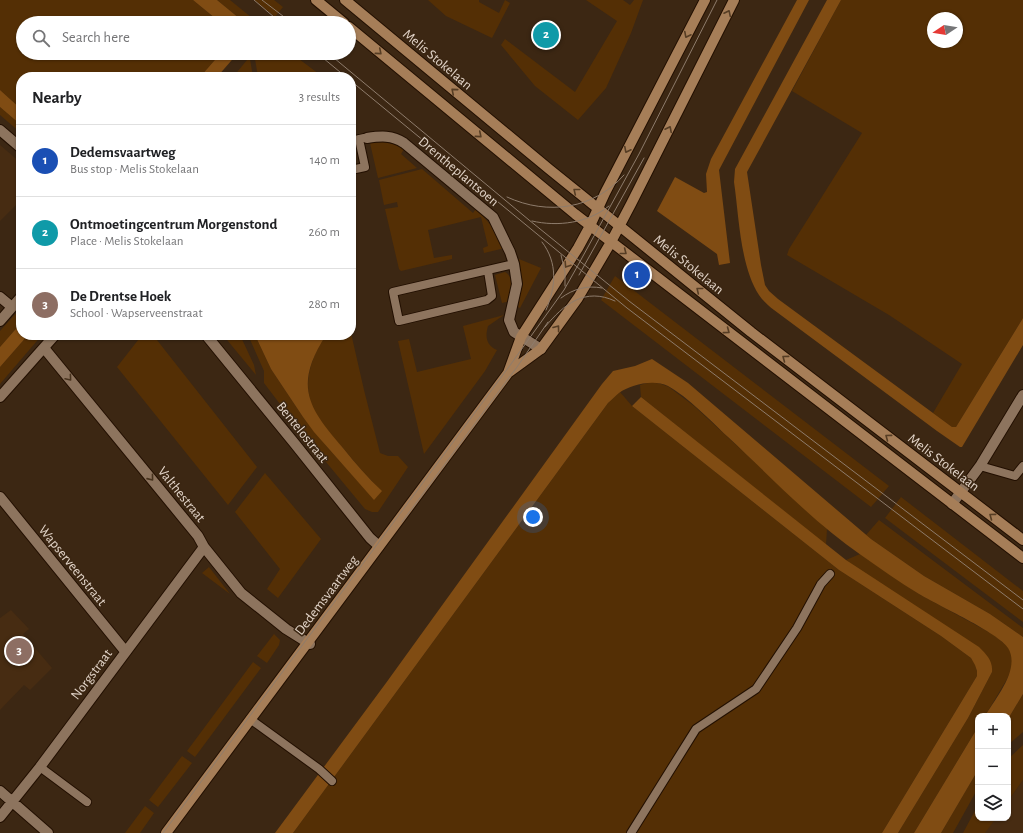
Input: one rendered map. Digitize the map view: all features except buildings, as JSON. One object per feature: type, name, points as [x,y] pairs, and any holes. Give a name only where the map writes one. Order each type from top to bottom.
[{"type":"street","points":[[316,0],[335,16]]},
{"type":"street","name":"Melis Stokelaan","points":[[345,0],[543,164],[751,332],[1023,540]]},
{"type":"street","name":"Dedemsvaartweg","points":[[166,833],[250,719],[309,644],[379,546],[508,373],[521,337],[578,248],[705,0]]},
{"type":"street","name":"Dedemsvaartweg","points":[[508,373],[541,349],[571,309],[611,242],[734,0]]},
{"type":"street","name":"Melis Stokelaan","points":[[356,33],[590,226],[1023,558]]},
{"type":"street","points":[[0,130],[16,144]]},
{"type":"street","name":"Drentheplantsoen","points":[[359,139],[382,136],[396,138],[493,217],[510,252],[514,264],[517,284],[509,320],[514,332],[541,349]]},
{"type":"street","points":[[0,297],[12,307]]},
{"type":"street","points":[[0,321],[16,303]]},
{"type":"street","points":[[0,398],[51,340]]},
{"type":"street","name":"Bentelostraat","points":[[210,340],[370,538],[379,546]]},
{"type":"street","name":"Valthestraat","points":[[44,348],[193,530],[204,547],[241,593],[286,629],[309,644]]},
{"type":"street","points":[[952,504],[980,466],[1023,395]]},
{"type":"street","name":"Wapserveenstraat","points":[[0,497],[125,651]]},
{"type":"street","name":"Norgstraat","points":[[0,817],[204,547]]},
{"type":"street","points":[[0,791],[48,833]]},
{"type":"lane","name":"Drentheplantsoen","points":[[356,169],[365,167],[359,139]]},
{"type":"lane","points":[[488,271],[492,296],[487,300],[399,321],[393,292],[514,264]]},
{"type":"lane","points":[[980,466],[1015,476],[1023,466]]},
{"type":"lane","points":[[632,833],[696,729],[756,689],[796,628],[822,584],[830,574]]},
{"type":"lane","points":[[250,719],[319,769],[332,781]]},
{"type":"lane","points":[[40,766],[87,802]]},
{"type":"shaded area","points":[[0,0],[193,0],[212,16],[16,16],[16,60],[215,60],[204,72],[16,72],[16,104],[0,90]]},
{"type":"shaded area","points":[[193,0],[217,0],[236,16],[212,16]]},
{"type":"shaded area","points":[[217,0],[230,0],[249,16],[236,16]]},
{"type":"shaded area","points":[[254,0],[274,0],[283,7],[276,16],[274,16]]},
{"type":"shaded area","points":[[428,0],[479,0],[479,2],[499,13],[505,0],[510,3],[492,38],[446,16]]},
{"type":"shaded area","points":[[586,0],[623,0],[630,5],[634,0],[643,0],[631,33],[606,88],[578,120],[535,86],[501,45],[505,39],[575,92],[617,21]]},
{"type":"shaded area","points":[[797,0],[809,0],[719,170],[730,263],[719,265],[717,254],[657,211],[675,177],[704,193],[707,192],[706,174],[711,159]]},
{"type":"shaded area","points":[[827,0],[841,0],[747,172],[765,285],[778,299],[952,427],[956,427],[1023,318],[1023,345],[962,447],[937,431],[772,308],[759,295],[748,270],[739,225],[734,182],[735,169]]},
{"type":"shaded area","points":[[841,0],[1023,0],[1023,318],[956,427],[952,427],[933,413],[962,364],[889,315],[787,255],[789,249],[862,133],[792,91]]},
{"type":"shaded area","points":[[215,60],[232,60],[221,72],[204,72]]},
{"type":"shaded area","points":[[247,60],[250,60],[252,72],[237,72]]},
{"type":"shaded area","points":[[255,60],[300,60],[316,72],[257,72]]},
{"type":"shaded area","points":[[0,90],[16,104],[16,121],[0,107]]},
{"type":"shaded area","points":[[0,107],[16,121],[16,129],[0,115]]},
{"type":"shaded area","points":[[383,142],[398,145],[404,149],[401,154],[417,168],[378,178],[370,143]]},
{"type":"shaded area","points":[[0,145],[16,159],[16,205],[0,221]]},
{"type":"shaded area","points":[[422,169],[473,213],[476,209],[492,227],[505,248],[484,253],[483,248],[488,246],[481,217],[428,230],[434,258],[452,255],[452,259],[401,271],[399,269],[385,209],[398,207],[397,202],[384,205],[379,180]]},
{"type":"shaded area","points":[[519,259],[541,268],[520,308],[518,307],[521,283]]},
{"type":"shaded area","points":[[505,272],[512,281],[512,289],[510,301],[502,303],[495,275]]},
{"type":"shaded area","points":[[615,276],[889,486],[871,507],[601,300]]},
{"type":"shaded area","points":[[16,313],[16,329],[0,347],[0,331]]},
{"type":"shaded area","points":[[504,315],[488,326],[487,340],[493,348],[497,350],[485,371],[424,454],[398,341],[409,339],[417,372],[471,359],[463,326]]},
{"type":"shaded area","points":[[16,329],[16,340],[24,340],[0,367],[0,347]]},
{"type":"shaded area","points":[[24,340],[38,340],[0,384],[0,367]]},
{"type":"shaded area","points":[[138,340],[157,340],[257,467],[228,505],[117,367]]},
{"type":"shaded area","points":[[227,340],[242,340],[254,365],[256,375]]},
{"type":"shaded area","points":[[250,340],[257,340],[271,369],[303,417],[328,448],[374,499],[381,491],[329,434],[315,413],[311,402],[308,391],[308,380],[310,368],[323,340],[353,340],[380,453],[388,456],[398,456],[408,467],[378,512],[372,512],[365,509],[302,433],[264,383],[264,371]]},
{"type":"shaded area","points":[[257,340],[323,340],[310,368],[308,382],[309,395],[313,407],[321,420],[362,470],[382,491],[374,500],[314,432],[271,369]]},
{"type":"shaded area","points":[[652,359],[688,383],[871,539],[924,576],[990,614],[1023,637],[1023,694],[1011,714],[987,713],[1005,684],[1011,665],[1011,656],[1008,648],[1002,642],[981,627],[928,599],[890,575],[826,529],[699,410],[676,391],[668,386],[656,383],[636,385],[624,390],[608,403],[293,833],[275,833],[386,683],[602,384],[613,371],[635,366]]},
{"type":"shaded area","points":[[651,382],[669,387],[694,406],[827,529],[826,545],[641,397],[640,385]]},
{"type":"shaded area","points":[[620,392],[632,406],[839,570],[941,636],[971,658],[975,664],[977,676],[882,833],[293,833],[608,403]]},
{"type":"shaded area","points":[[641,397],[846,560],[979,647],[989,658],[992,665],[992,672],[968,718],[898,833],[882,833],[977,676],[975,665],[971,658],[941,636],[839,570],[632,406]]},
{"type":"shaded area","points":[[265,473],[321,539],[278,598],[267,589],[280,569],[235,512]]},
{"type":"shaded area","points":[[901,497],[1023,591],[1023,622],[885,518]]},
{"type":"shaded area","points":[[879,520],[1023,628],[1023,637],[990,614],[924,576],[866,535]]},
{"type":"shaded area","points":[[860,554],[919,594],[994,635],[1008,647],[1012,655],[1012,668],[1007,679],[987,713],[975,713],[975,732],[914,833],[898,833],[968,718],[992,672],[846,560]]},
{"type":"shaded area","points":[[209,567],[230,594],[202,573]]},
{"type":"shaded area","points":[[11,610],[29,629],[23,634],[52,668],[30,690],[24,685],[0,710],[0,618]]},
{"type":"shaded area","points":[[274,634],[280,640],[279,645],[267,663],[257,656]]},
{"type":"shaded area","points":[[253,662],[261,668],[195,757],[187,751]]},
{"type":"shaded area","points":[[1023,694],[1023,732],[1011,742],[1011,714]]},
{"type":"shaded area","points":[[975,732],[975,775],[941,833],[914,833]]},
{"type":"shaded area","points":[[1023,745],[1023,780],[1011,797],[1011,785],[1011,756]]},
{"type":"shaded area","points":[[182,756],[192,763],[158,807],[149,800]]},
{"type":"shaded area","points":[[975,775],[975,793],[953,833],[941,833]]},
{"type":"shaded area","points":[[1023,780],[1023,833],[984,833],[993,821],[1011,821],[1011,797]]},
{"type":"shaded area","points":[[145,806],[154,813],[140,833],[125,833]]},
{"type":"shaded area","points":[[975,811],[975,821],[994,821],[985,833],[963,833]]},
{"type":"tram line","points":[[254,0],[273,16]]},
{"type":"tram line","points":[[262,0],[283,16]]},
{"type":"tram line","points":[[163,833],[511,364],[564,290],[639,154],[717,0]]},
{"type":"tram line","points":[[325,60],[340,72]]},
{"type":"tram line","points":[[336,60],[351,72]]},
{"type":"tram line","points":[[356,76],[629,301],[1023,600]]},
{"type":"tram line","points":[[356,85],[627,308],[1023,609]]},
{"type":"tram line","points":[[579,275],[644,158]]},
{"type":"tram line","points":[[507,197],[523,203],[538,206],[570,206],[585,202],[599,195],[624,175]]},
{"type":"tram line","points":[[532,221],[552,224],[572,222],[592,216],[609,206]]},
{"type":"tram line","points":[[542,242],[551,258],[554,275],[552,293],[546,310]]},
{"type":"tram line","points":[[561,255],[565,272],[565,286]]},
{"type":"tram line","points":[[561,298],[580,288],[602,288]]},
{"type":"tram line","points":[[545,327],[560,311],[576,300],[594,296],[604,297],[615,301]]},
{"type":"tram line","points":[[402,522],[517,367],[548,322]]},
{"type":"place","name":"Ontmoetingcentrum Morgenstond","points":[[546,35]]},
{"type":"place","name":"Dedemsvaartweg","points":[[637,275]]},
{"type":"place","name":"De Drentse Hoek","points":[[19,651]]}]
